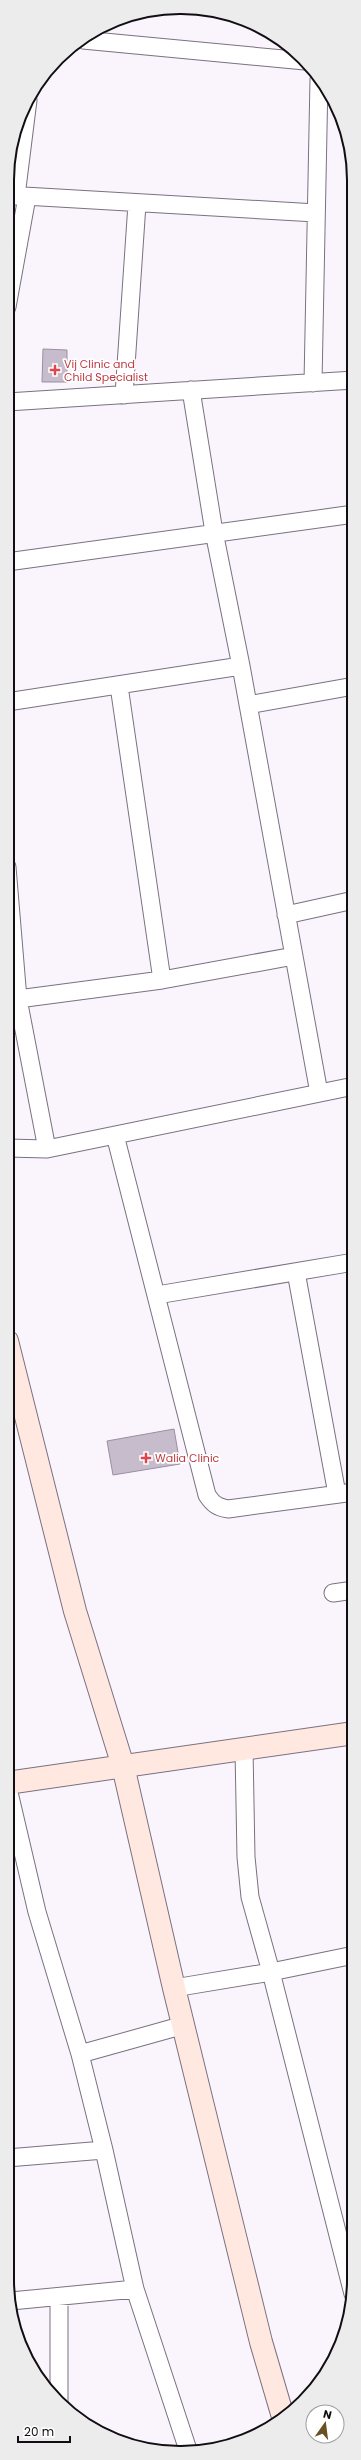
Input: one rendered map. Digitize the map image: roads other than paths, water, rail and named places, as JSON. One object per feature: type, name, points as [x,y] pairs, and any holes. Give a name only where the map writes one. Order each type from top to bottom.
[{"type":"street","points":[[90,41],[295,60]]},
{"type":"street","points":[[313,382],[318,86]]},
{"type":"street","points":[[14,229],[17,196],[15,159]]},
{"type":"street","points":[[17,196],[316,213]]},
{"type":"street","points":[[124,395],[137,204]]},
{"type":"street","points":[[14,402],[347,380]]},
{"type":"street","points":[[191,390],[214,532],[241,666],[319,1093]]},
{"type":"street","points":[[14,561],[214,532],[347,515]]},
{"type":"street","points":[[14,701],[241,666]]},
{"type":"street","points":[[118,686],[162,980]]},
{"type":"street","points":[[248,705],[347,687]]},
{"type":"street","points":[[286,915],[347,902]]},
{"type":"street","points":[[14,951],[18,999],[47,1149]]},
{"type":"street","points":[[18,999],[162,980],[294,956]]},
{"type":"street","points":[[14,1148],[47,1149],[347,1087]]},
{"type":"street","points":[[115,1135],[207,1495],[218,1507],[228,1509],[346,1493],[296,1272]]},
{"type":"street","points":[[157,1295],[347,1263]]},
{"type":"street","points":[[14,1369],[75,1611],[123,1766],[174,1988],[259,2334],[282,2412]]},
{"type":"street","points":[[333,1593],[347,1591]]},
{"type":"street","points":[[14,1783],[347,1734]]},
{"type":"street","points":[[244,1749],[246,1857],[250,1897],[272,1972],[347,2270]]},
{"type":"street","points":[[14,1814],[37,1912],[80,2054],[104,2150],[135,2289],[187,2446]]},
{"type":"street","points":[[174,1988],[272,1972],[347,1956]]},
{"type":"street","points":[[80,2054],[184,2025]]},
{"type":"street","points":[[14,2157],[104,2150]]},
{"type":"street","points":[[15,2301],[135,2289]]},
{"type":"street","points":[[59,2297],[59,2393]]},
{"type":"place","name":"Vij Clinic and Child Specialist","points":[[55,370]]},
{"type":"place","name":"Walia Clinic","points":[[146,1458]]}]
